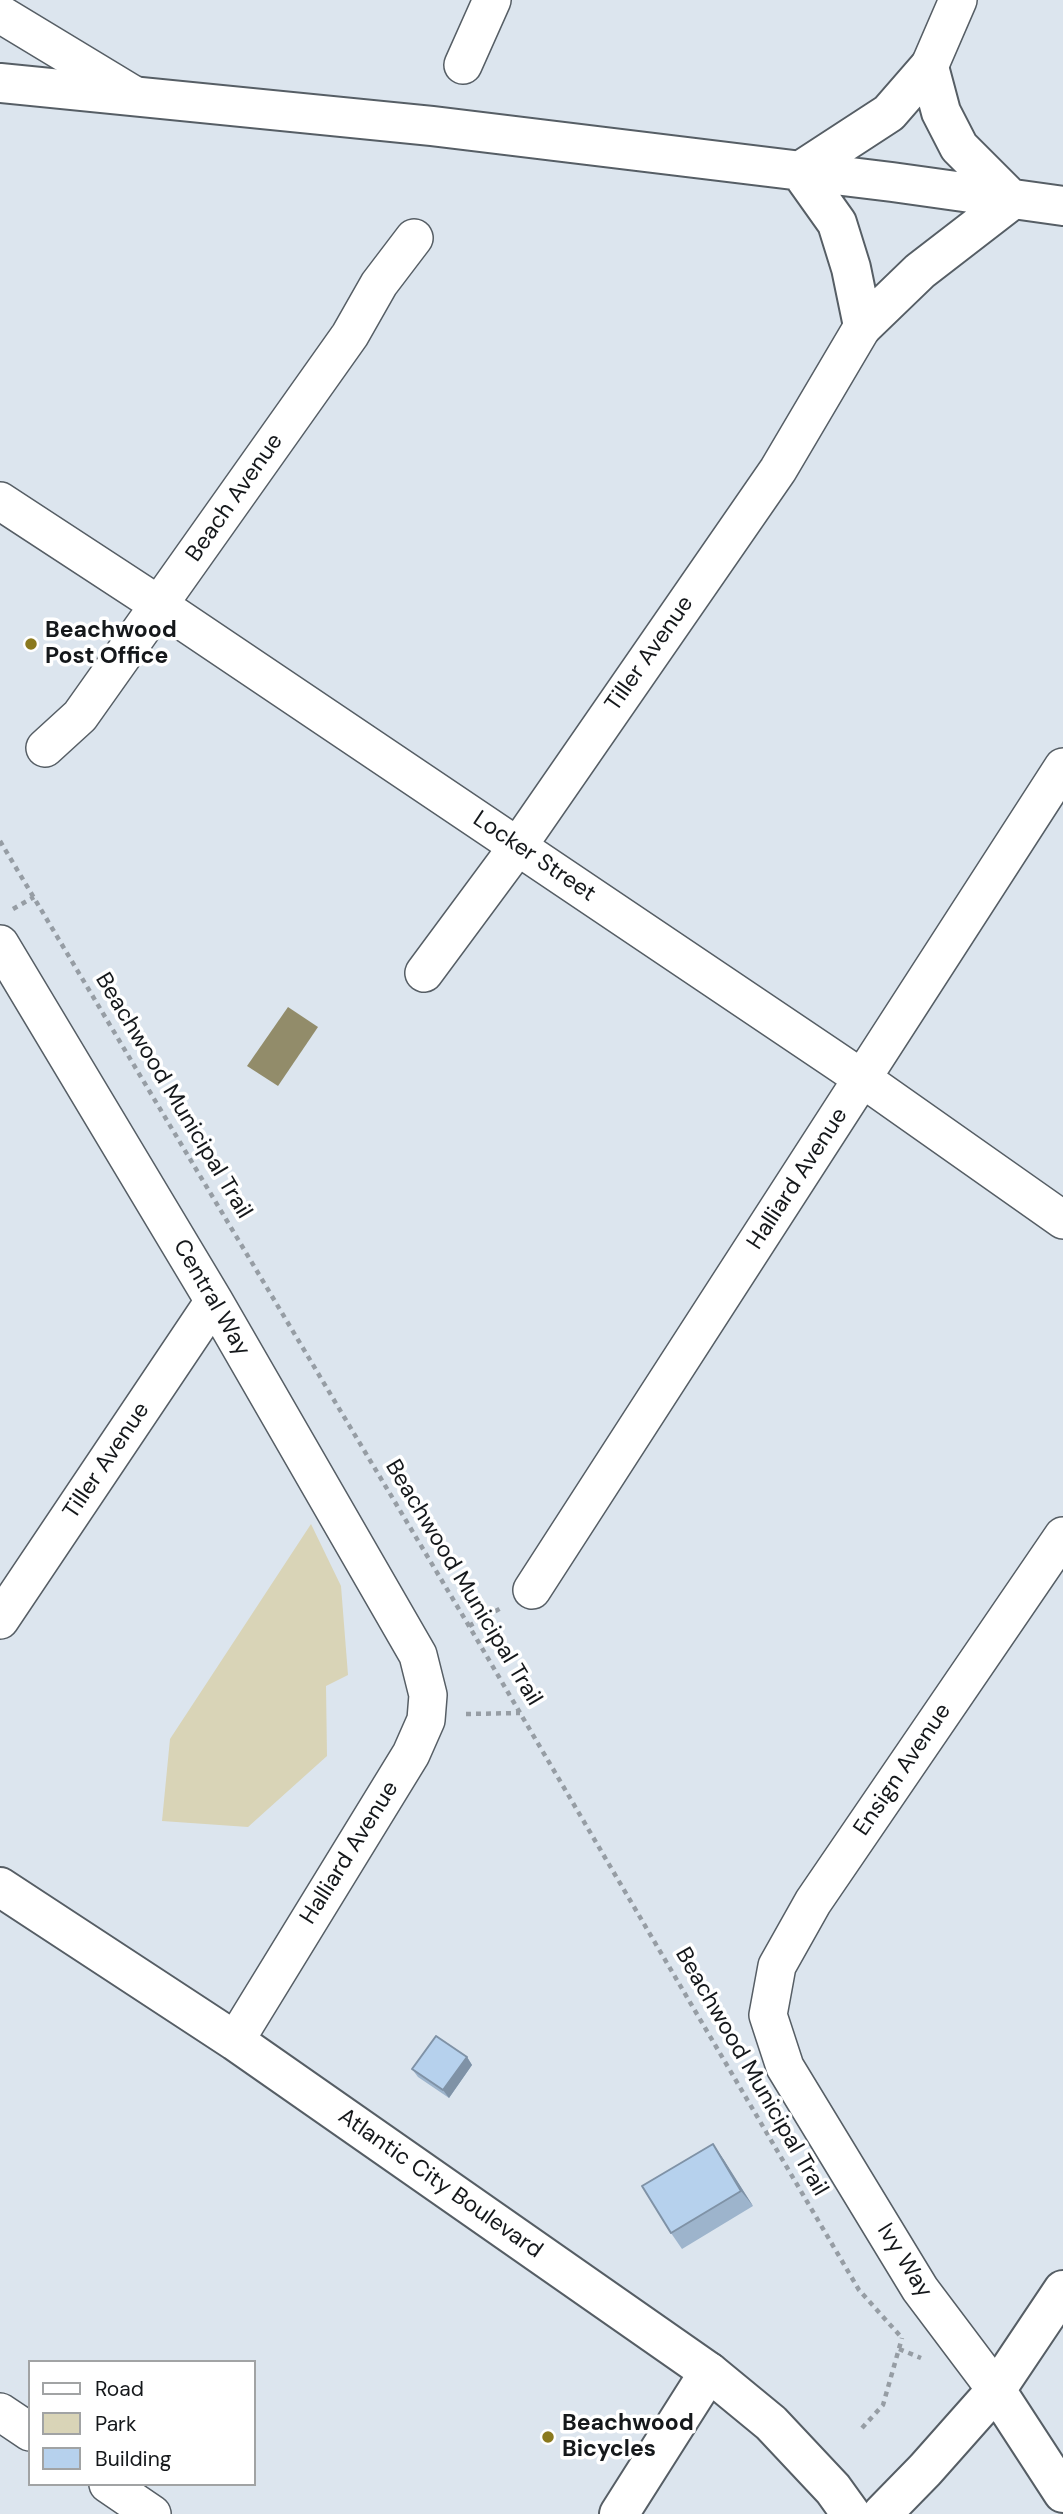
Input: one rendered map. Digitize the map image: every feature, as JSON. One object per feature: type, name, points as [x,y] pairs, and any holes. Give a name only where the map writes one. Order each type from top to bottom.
[{"type":"main road","points":[[800,171],[889,113],[929,67]]},
{"type":"main road","points":[[929,67],[941,112],[959,147],[1012,200]]},
{"type":"main road","points":[[0,83],[432,127],[1063,206]]},
{"type":"main road","points":[[800,171],[837,223],[851,268],[863,326]]},
{"type":"main road","points":[[863,326],[920,271],[1012,200]]},
{"type":"main road","name":"Atlantic City Boulevard","points":[[0,1887],[235,2040],[709,2372],[771,2423],[834,2489],[851,2514]]},
{"type":"main road","points":[[882,2514],[996,2390],[1063,2290]]},
{"type":"main road","points":[[619,2514],[709,2372]]},
{"type":"main road","name":"Ivy Way","points":[[996,2390],[1063,2493]]},
{"type":"street","points":[[463,65],[492,0]]},
{"type":"street","points":[[929,67],[958,0]]},
{"type":"street","points":[[8,10],[134,95]]},
{"type":"street","name":"Beach Avenue","points":[[44,748],[80,716],[342,346],[379,284],[414,238]]},
{"type":"street","name":"Tiller Avenue","points":[[424,973],[518,846],[778,470],[863,326]]},
{"type":"street","name":"Locker Street","points":[[0,501],[863,1079],[1063,1220]]},
{"type":"street","name":"Halliard Avenue","points":[[532,1590],[1063,766]]},
{"type":"street","name":"Central Way","points":[[0,944],[214,1301],[418,1655]]},
{"type":"street","name":"Tiller Avenue","points":[[0,1620],[214,1301]]},
{"type":"street","name":"Ensign Avenue","points":[[768,2015],[777,1966],[813,1902],[1063,1535]]},
{"type":"street","name":"Halliard Avenue","points":[[235,2040],[411,1754],[426,1720],[428,1695],[418,1655]]},
{"type":"street","name":"Ivy Way","points":[[768,2015],[785,2067],[919,2289],[996,2390]]},
{"type":"street","points":[[0,2412],[28,2431]]},
{"type":"street","points":[[111,2486],[152,2514]]},
{"type":"path","name":"Beachwood Municipal Trail","points":[[0,841],[520,1713],[859,2290],[902,2338]]},
{"type":"path","points":[[426,1712],[495,1715],[520,1713]]},
{"type":"path","points":[[862,2428],[883,2405],[919,2289]]},
{"type":"green space","points":[[311,1524],[341,1586],[348,1675],[326,1686],[327,1756],[248,1827],[162,1821],[170,1739]]},
{"type":"shaded area","points":[[288,1007],[318,1027],[278,1086],[247,1066]]},
{"type":"building","points":[[436,2036],[467,2057],[443,2090],[412,2069]]},
{"type":"building","points":[[713,2144],[741,2191],[671,2233],[642,2186]]},
{"type":"place","name":"Beachwood Post Office","points":[[31,644]]},
{"type":"place","name":"Beachwood Bicycles","points":[[548,2437]]}]
